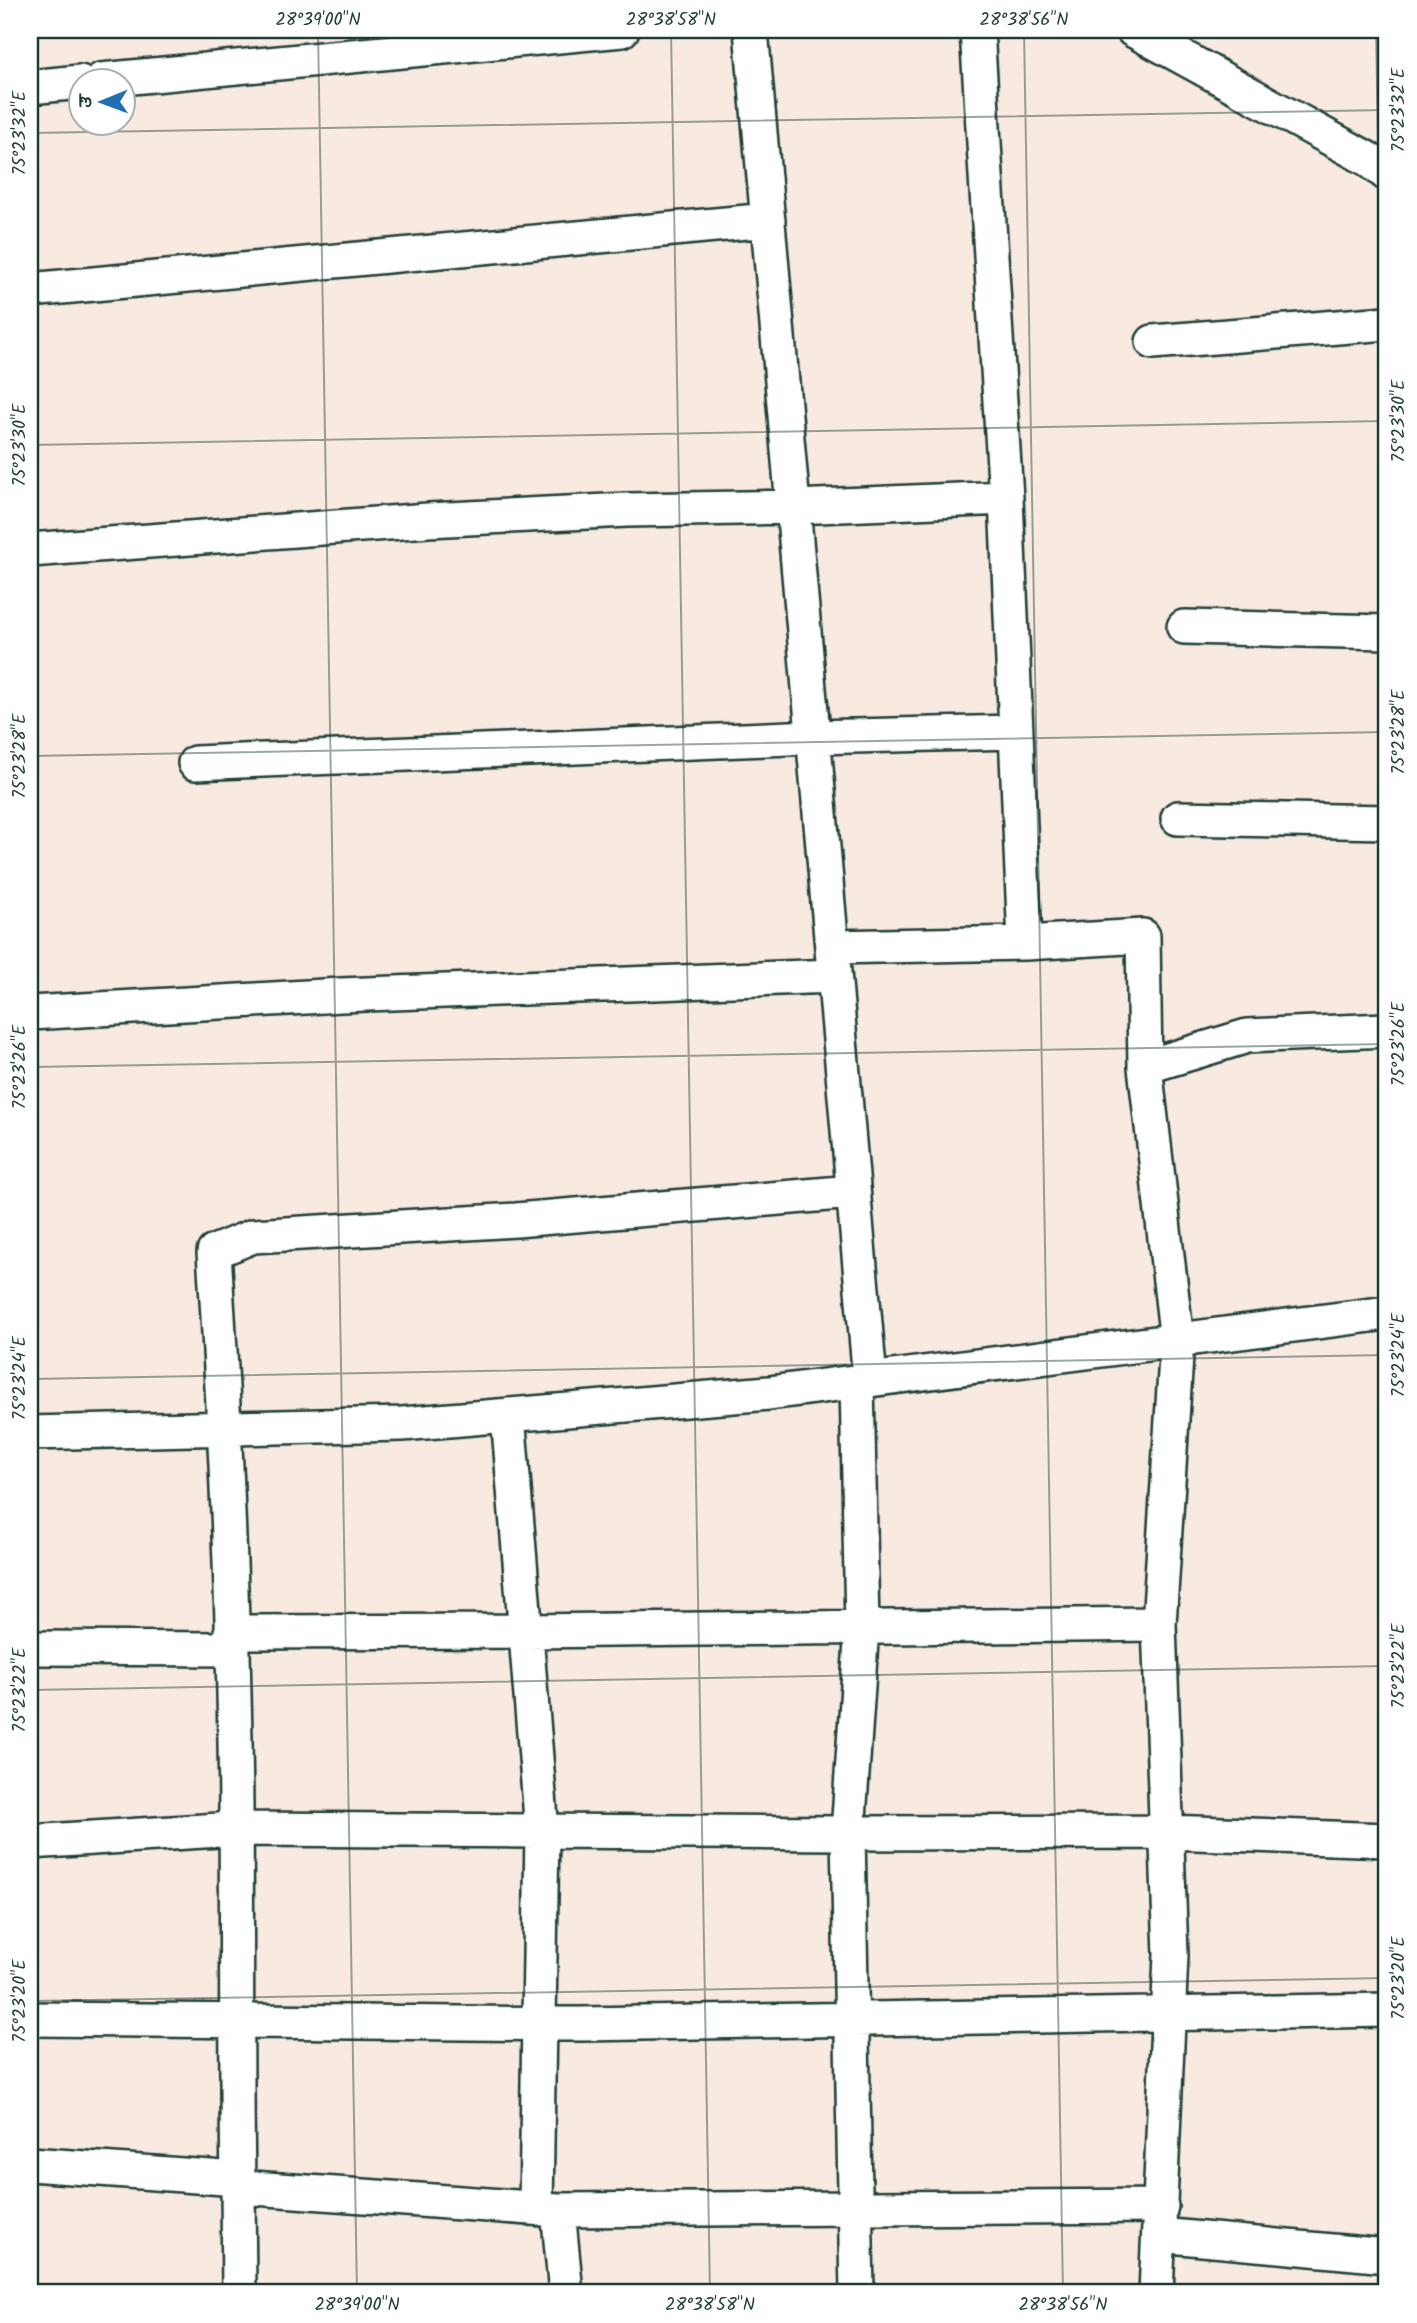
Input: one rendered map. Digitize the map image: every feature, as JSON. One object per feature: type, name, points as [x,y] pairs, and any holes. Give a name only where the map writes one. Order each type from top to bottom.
[{"type":"street","points":[[136,77],[622,30]]},
{"type":"street","points":[[751,30],[853,1192],[863,1381],[862,1628],[848,1833],[857,2293]]},
{"type":"street","points":[[977,30],[1006,498],[1025,943]]},
{"type":"street","points":[[1133,30],[1368,159],[1387,174]]},
{"type":"street","points":[[30,87],[66,83]]},
{"type":"street","points":[[30,290],[768,220]]},
{"type":"street","points":[[1153,342],[1387,323]]},
{"type":"street","points":[[30,550],[428,520],[626,510],[794,507],[1006,498]]},
{"type":"street","points":[[1184,627],[1387,632]]},
{"type":"street","points":[[195,763],[813,737],[1015,732]]},
{"type":"street","points":[[1178,818],[1387,822]]},
{"type":"street","points":[[30,1013],[341,995],[833,961],[1025,943],[1143,936],[1145,1067],[1177,1341],[1159,1624],[1171,1955],[1156,2293]]},
{"type":"street","points":[[1145,1067],[1247,1036],[1387,1031]]},
{"type":"street","points":[[239,2293],[232,1640],[226,1428],[214,1252],[253,1236],[516,1220],[853,1192]]},
{"type":"street","points":[[30,1433],[402,1424],[769,1393],[1387,1313]]},
{"type":"street","points":[[508,1415],[542,1831],[537,2024],[547,2209],[566,2293]]},
{"type":"street","points":[[30,1648],[525,1631],[1159,1624]]},
{"type":"street","points":[[30,1843],[235,1829],[1167,1832],[1387,1840]]},
{"type":"street","points":[[30,2019],[537,2024],[1387,2010]]},
{"type":"street","points":[[30,2164],[547,2209],[856,2208],[1160,2220],[1387,2256]]}]
